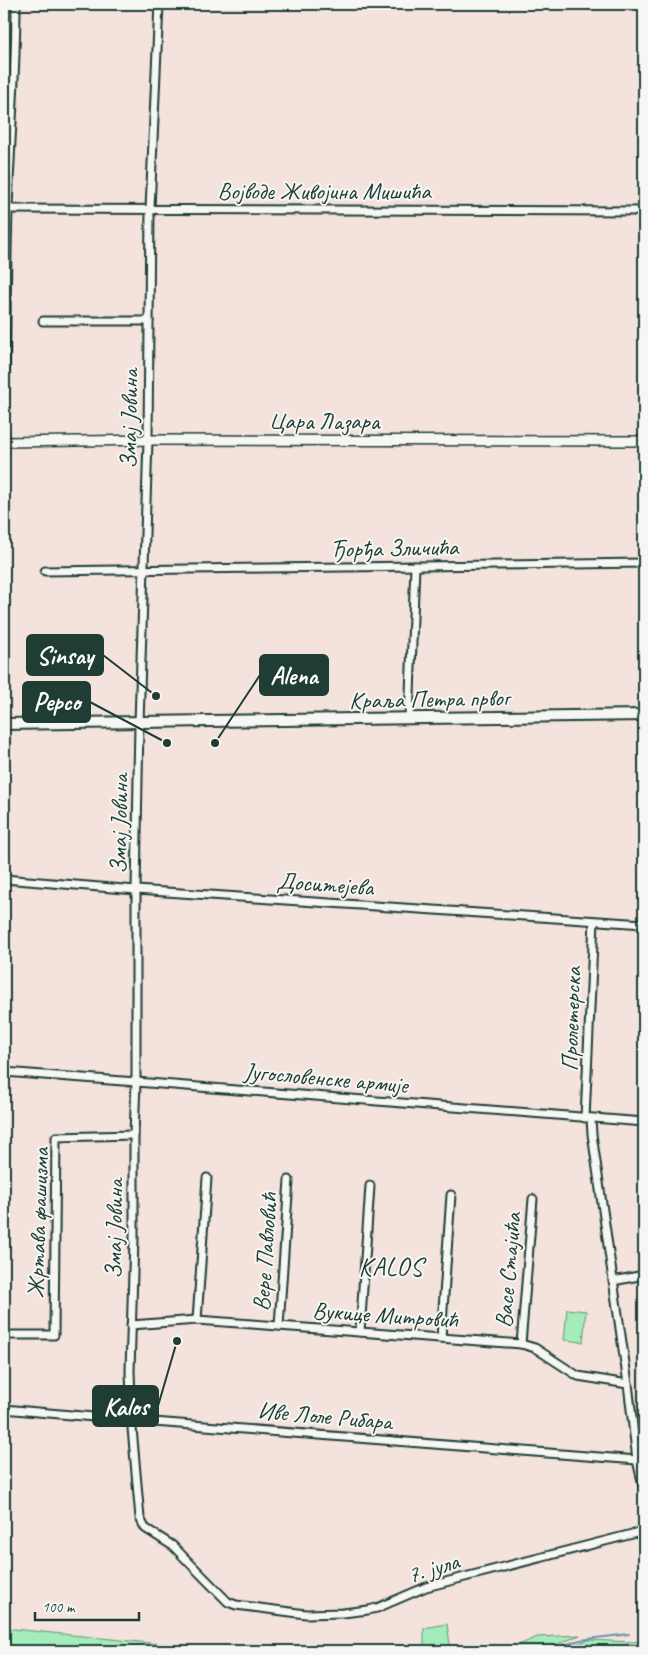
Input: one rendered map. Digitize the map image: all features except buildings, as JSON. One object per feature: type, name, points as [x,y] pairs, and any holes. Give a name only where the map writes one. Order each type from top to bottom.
[{"type":"main road","name":"Краља Петра првог","points":[[4,724],[644,715]]},
{"type":"street","points":[[4,419],[6,209],[16,54],[16,4]]},
{"type":"street","name":"Змај Јовина","points":[[159,4],[150,209],[148,440],[139,723],[134,1239],[130,1372],[132,1420],[138,1514],[143,1525],[149,1532],[173,1546],[231,1604]]},
{"type":"street","name":"Војводе Живојина Мишића","points":[[6,209],[644,211]]},
{"type":"street","points":[[42,321],[149,321]]},
{"type":"street","name":"Цара Лазара","points":[[4,442],[148,440],[644,441]]},
{"type":"street","name":"Ђорђа Зличића","points":[[46,571],[644,564]]},
{"type":"street","points":[[409,719],[415,566]]},
{"type":"street","name":"Доситејева","points":[[4,879],[136,890],[644,924]]},
{"type":"street","name":"Пролетерска","points":[[594,921],[588,1118],[641,1459],[644,1490]]},
{"type":"street","name":"Југословенске армије","points":[[4,1072],[644,1122]]},
{"type":"street","name":"Жртава фашизма","points":[[4,1335],[54,1335],[56,1137],[134,1135]]},
{"type":"street","points":[[197,1320],[207,1178]]},
{"type":"street","name":"Вере Павловић","points":[[279,1326],[289,1180]]},
{"type":"street","points":[[360,1332],[370,1186]]},
{"type":"street","points":[[440,1338],[450,1195]]},
{"type":"street","name":"Васе Стајића","points":[[521,1344],[533,1199]]},
{"type":"street","points":[[613,1281],[644,1275]]},
{"type":"street","name":"Вукице Митровић","points":[[131,1326],[197,1320],[521,1344],[535,1348],[578,1376],[628,1384]]},
{"type":"street","name":"Иве Лоле Рибара","points":[[4,1408],[132,1420],[641,1459]]},
{"type":"street","name":"7. јула","points":[[231,1604],[306,1614],[368,1610],[426,1587],[644,1531]]},
{"type":"green space","points":[[567,1309],[586,1311],[583,1342],[564,1340]]},
{"type":"green space","points":[[447,1624],[451,1651],[424,1651],[424,1628]]},
{"type":"green space","points":[[4,1628],[228,1651],[4,1651]]},
{"type":"green space","points":[[580,1635],[541,1651],[505,1651],[537,1637]]},
{"type":"green space","points":[[588,1640],[634,1642],[644,1640],[644,1651],[557,1651]]},
{"type":"waterway","points":[[546,1651],[580,1640],[629,1634]]},
{"type":"waterway","points":[[25,1651],[44,1649],[83,1651]]},
{"type":"place","name":"Sinsay","points":[[156,696]]},
{"type":"place","name":"Pepco","points":[[167,743]]},
{"type":"place","name":"Alena","points":[[215,743]]},
{"type":"place","name":"Kalos","points":[[177,1341]]},
{"type":"district","name":"KALOS","points":[[391,1267]]}]
